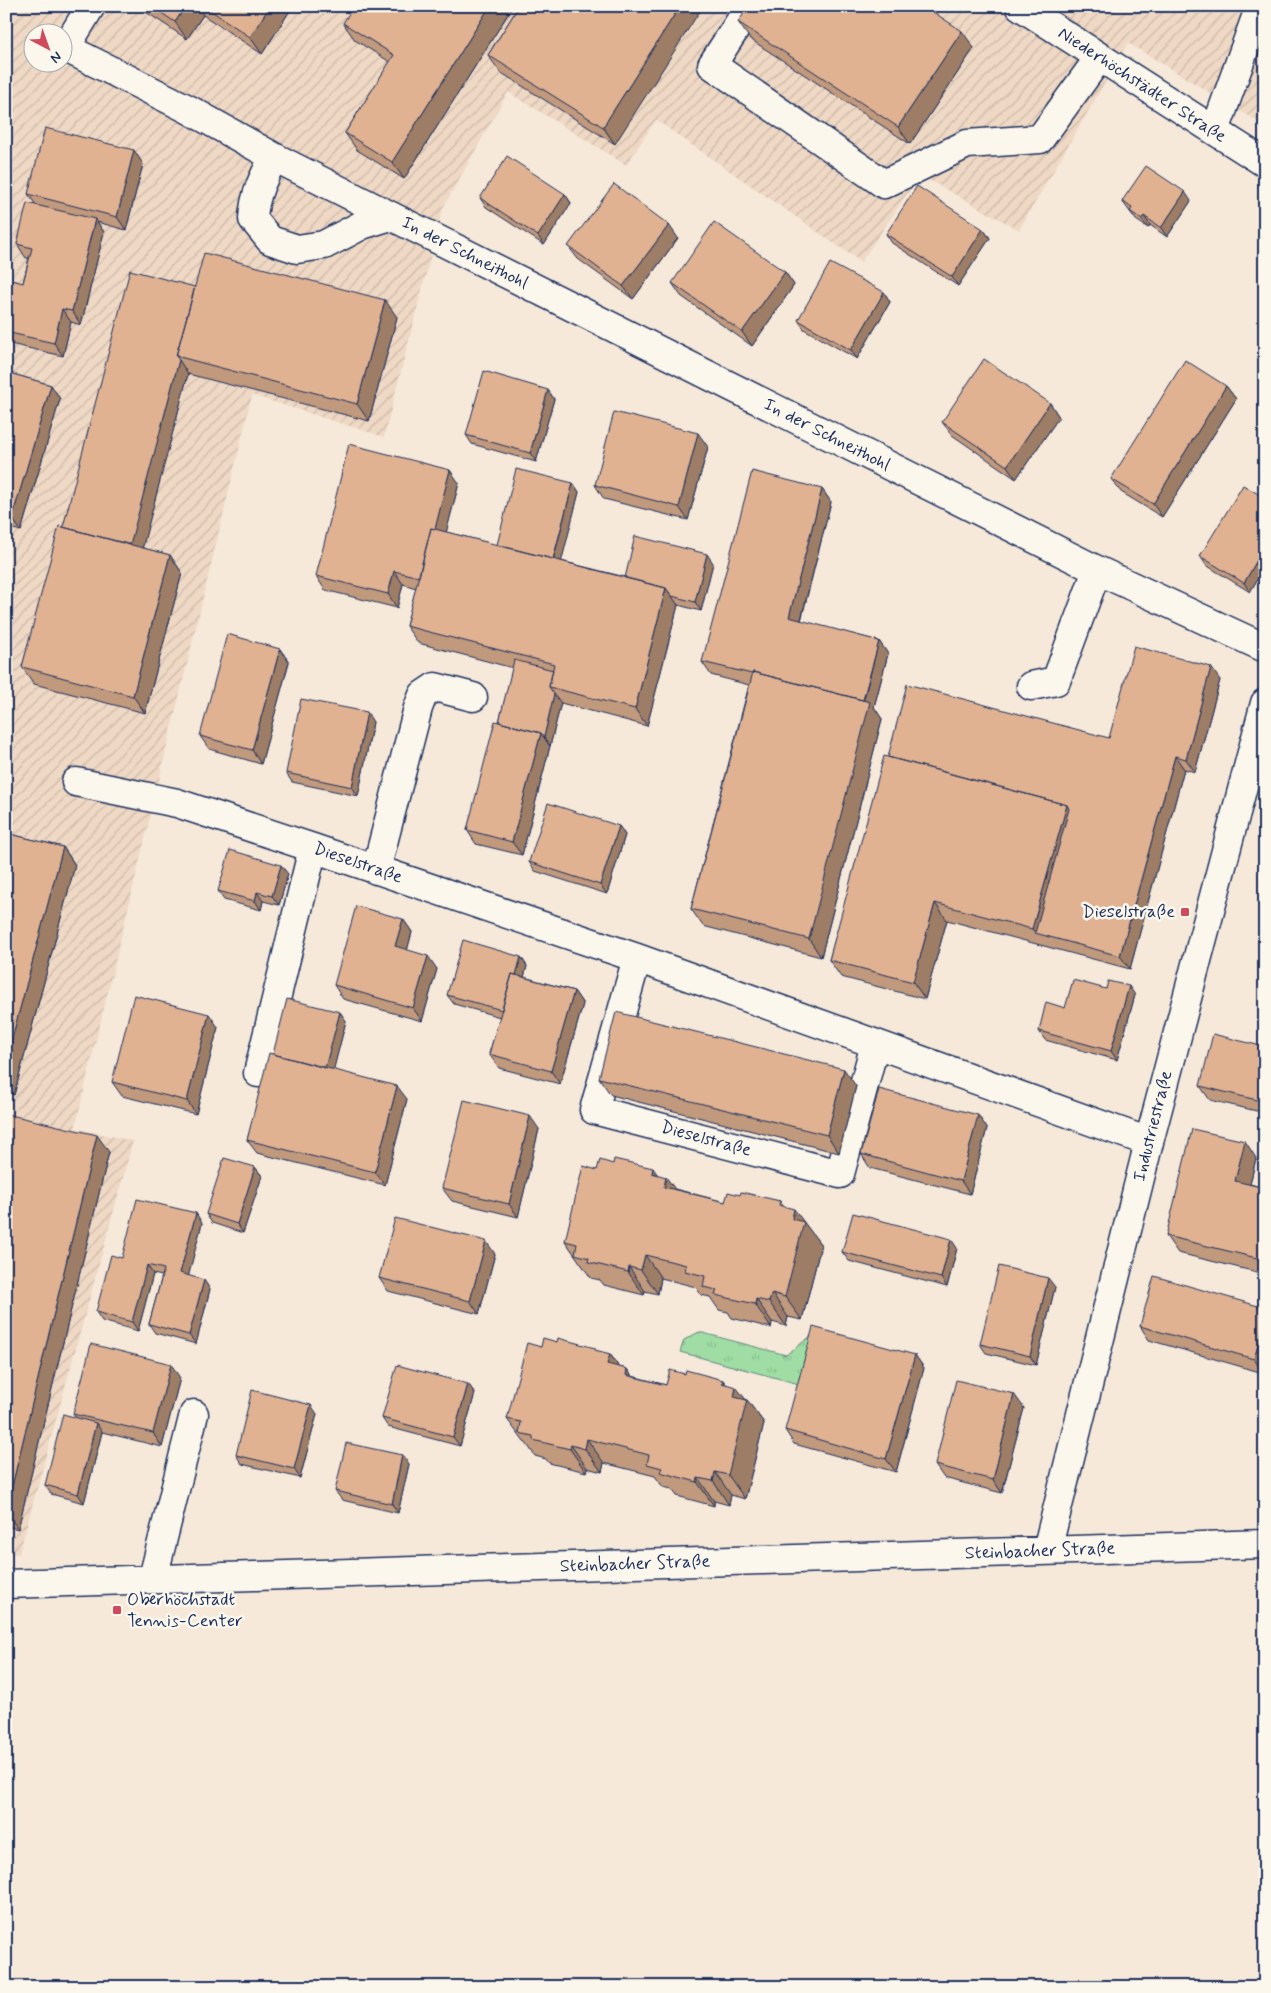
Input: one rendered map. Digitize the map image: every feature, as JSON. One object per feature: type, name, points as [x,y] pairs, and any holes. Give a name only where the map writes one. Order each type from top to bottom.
[{"type":"street","points":[[72,34],[91,6]]},
{"type":"street","points":[[750,6],[712,65],[884,184],[967,144],[1040,140],[1099,58]]},
{"type":"street","name":"Niederhöchstädter Straße","points":[[1020,6],[1265,163]]},
{"type":"street","points":[[1215,131],[1260,6]]},
{"type":"street","points":[[72,50],[188,109],[274,157]]},
{"type":"street","name":"In der Schneithohl","points":[[391,216],[362,225],[324,244],[297,249],[270,240],[253,219],[254,203],[259,186],[274,157],[1097,570],[1265,648]]},
{"type":"street","points":[[1030,686],[1056,681],[1097,570]]},
{"type":"street","points":[[376,870],[423,695],[435,687],[473,697]]},
{"type":"street","name":"Industriestraße","points":[[1047,1550],[1149,1142],[1265,703]]},
{"type":"street","name":"Dieselstraße","points":[[76,782],[177,803],[313,848],[637,958],[1149,1142]]},
{"type":"street","points":[[258,1073],[313,848]]},
{"type":"street","name":"Dieselstraße","points":[[637,958],[594,1110],[840,1174],[875,1044]]},
{"type":"street","points":[[153,1578],[194,1414]]},
{"type":"street","name":"Steinbacher Straße","points":[[6,1584],[1265,1544]]},
{"type":"shaded area","points":[[11,6],[1265,6],[1265,126],[1128,43],[1019,230],[920,175],[861,262],[656,120],[626,165],[508,92],[443,208],[384,437],[252,395],[75,1128],[133,1141],[19,1554],[6,1554],[6,24]]},
{"type":"green space","points":[[699,1332],[786,1355],[811,1336],[799,1384],[680,1352],[684,1340]]},
{"type":"building","points":[[151,6],[186,6],[175,22]]},
{"type":"building","points":[[204,6],[270,6],[250,37]]},
{"type":"building","points":[[354,6],[490,6],[392,162],[345,133],[394,55],[343,23]]},
{"type":"building","points":[[519,6],[680,6],[603,127],[488,55]]},
{"type":"building","points":[[749,6],[924,6],[962,31],[898,127],[738,22]]},
{"type":"building","points":[[45,128],[134,150],[117,217],[28,194]]},
{"type":"building","points":[[507,156],[565,194],[538,236],[480,198]]},
{"type":"building","points":[[1146,166],[1185,192],[1161,228],[1144,216],[1141,219],[1130,211],[1132,208],[1122,201]]},
{"type":"building","points":[[614,184],[669,225],[623,286],[568,246]]},
{"type":"building","points":[[917,186],[983,229],[952,277],[886,234]]},
{"type":"building","points":[[27,203],[95,219],[72,311],[62,309],[54,343],[6,332],[6,288],[8,279],[23,283],[32,248],[17,244]]},
{"type":"building","points":[[714,222],[785,272],[742,332],[672,283]]},
{"type":"building","points":[[204,253],[385,300],[357,404],[176,356]]},
{"type":"building","points":[[830,263],[884,292],[851,350],[798,320]]},
{"type":"building","points":[[130,270],[195,287],[176,356],[179,360],[130,545],[63,527]]},
{"type":"building","points":[[984,359],[1050,403],[1007,466],[942,422]]},
{"type":"building","points":[[1185,360],[1226,386],[1153,504],[1111,479]]},
{"type":"building","points":[[484,371],[548,390],[530,453],[466,435]]},
{"type":"building","points":[[6,372],[51,385],[12,518],[6,517]]},
{"type":"building","points":[[614,412],[698,433],[679,507],[595,485]]},
{"type":"building","points":[[349,444],[450,470],[435,529],[431,528],[419,577],[394,571],[388,594],[316,576]]},
{"type":"building","points":[[516,469],[573,483],[553,559],[497,545]]},
{"type":"building","points":[[752,471],[822,489],[789,617],[879,641],[863,700],[753,672],[752,674],[702,662]]},
{"type":"building","points":[[1243,485],[1265,498],[1265,546],[1244,583],[1200,556]]},
{"type":"building","points":[[59,526],[170,555],[133,696],[22,667]]},
{"type":"building","points":[[431,528],[666,588],[635,709],[549,687],[554,664],[406,626]]},
{"type":"building","points":[[635,536],[707,554],[695,602],[672,596],[666,588],[625,578]]},
{"type":"building","points":[[227,634],[280,649],[252,750],[200,736]]},
{"type":"building","points":[[1134,646],[1211,667],[1186,759],[1175,756],[1120,956],[1035,933],[1069,809],[1067,805],[888,757],[907,684],[1109,738]]},
{"type":"building","points":[[514,660],[553,670],[549,687],[554,694],[544,737],[541,733],[499,722]]},
{"type":"building","points":[[753,672],[870,702],[809,939],[691,909]]},
{"type":"building","points":[[301,699],[367,712],[352,787],[286,773]]},
{"type":"building","points":[[495,721],[541,733],[512,842],[467,830]]},
{"type":"building","points":[[884,756],[1067,805],[1032,929],[935,903],[913,982],[829,960]]},
{"type":"building","points":[[548,803],[619,826],[600,885],[529,862]]},
{"type":"building","points":[[6,833],[63,847],[6,1061]]},
{"type":"building","points":[[230,850],[281,865],[272,896],[257,892],[255,901],[218,891]]},
{"type":"building","points":[[356,906],[403,919],[395,946],[428,956],[413,1008],[334,985]]},
{"type":"building","points":[[463,940],[521,957],[516,975],[512,974],[502,1010],[447,995]]},
{"type":"building","points":[[512,974],[574,991],[551,1071],[489,1054]]},
{"type":"building","points":[[1073,980],[1106,989],[1108,981],[1129,986],[1111,1051],[1039,1031],[1046,1002],[1065,1008]]},
{"type":"building","points":[[134,995],[209,1014],[187,1101],[112,1082]]},
{"type":"building","points":[[287,999],[340,1012],[325,1068],[273,1054]]},
{"type":"building","points":[[616,1012],[844,1069],[827,1135],[599,1078]]},
{"type":"building","points":[[1213,1034],[1265,1047],[1265,1102],[1200,1086]]},
{"type":"building","points":[[269,1053],[397,1086],[375,1172],[247,1140]]},
{"type":"building","points":[[879,1089],[978,1115],[961,1181],[861,1154]]},
{"type":"building","points":[[464,1100],[530,1116],[509,1204],[442,1188]]},
{"type":"building","points":[[6,1114],[97,1135],[6,1511]]},
{"type":"building","points":[[1192,1129],[1245,1141],[1235,1181],[1265,1188],[1265,1260],[1166,1236]]},
{"type":"building","points":[[224,1158],[255,1167],[237,1224],[206,1214]]},
{"type":"building","points":[[614,1159],[653,1168],[652,1173],[666,1177],[664,1187],[725,1202],[728,1192],[740,1195],[741,1192],[780,1201],[779,1205],[794,1209],[792,1219],[804,1222],[785,1297],[772,1293],[769,1302],[756,1299],[755,1304],[715,1295],[717,1290],[703,1287],[705,1276],[685,1271],[686,1265],[645,1255],[641,1270],[629,1267],[628,1272],[588,1262],[589,1258],[575,1254],[577,1244],[565,1241],[583,1166],[597,1170],[600,1160],[613,1164]]},
{"type":"building","points":[[137,1199],[196,1213],[180,1273],[204,1280],[189,1335],[149,1324],[164,1269],[147,1265],[132,1322],[96,1312],[111,1255],[122,1258]]},
{"type":"building","points":[[853,1213],[951,1239],[941,1278],[842,1252]]},
{"type":"building","points":[[395,1218],[486,1241],[470,1301],[379,1278]]},
{"type":"building","points":[[999,1266],[1048,1278],[1030,1356],[980,1344]]},
{"type":"building","points":[[1154,1276],[1265,1308],[1265,1321],[1254,1359],[1140,1326]]},
{"type":"building","points":[[813,1327],[915,1355],[886,1459],[785,1430]]},
{"type":"building","points":[[543,1338],[557,1342],[558,1338],[610,1354],[607,1364],[627,1369],[626,1375],[666,1385],[670,1370],[685,1374],[686,1370],[723,1380],[722,1383],[736,1387],[734,1397],[747,1400],[728,1475],[715,1472],[713,1481],[698,1478],[697,1482],[660,1472],[662,1468],[647,1464],[649,1455],[587,1439],[585,1449],[571,1445],[570,1449],[533,1440],[533,1436],[519,1433],[521,1422],[507,1419],[527,1343],[541,1347]]},
{"type":"building","points":[[91,1344],[171,1364],[153,1433],[73,1414]]},
{"type":"building","points":[[397,1365],[468,1384],[453,1437],[382,1418]]},
{"type":"building","points":[[956,1380],[1014,1394],[993,1480],[935,1465]]},
{"type":"building","points":[[252,1390],[311,1405],[294,1469],[236,1455]]},
{"type":"building","points":[[63,1414],[96,1423],[78,1494],[45,1485]]},
{"type":"building","points":[[346,1443],[402,1455],[392,1504],[335,1491]]},
{"type":"place","name":"Dieselstraße","points":[[1185,912]]},
{"type":"place","name":"Oberhöchstadt Tennis-Center","points":[[117,1610]]}]
